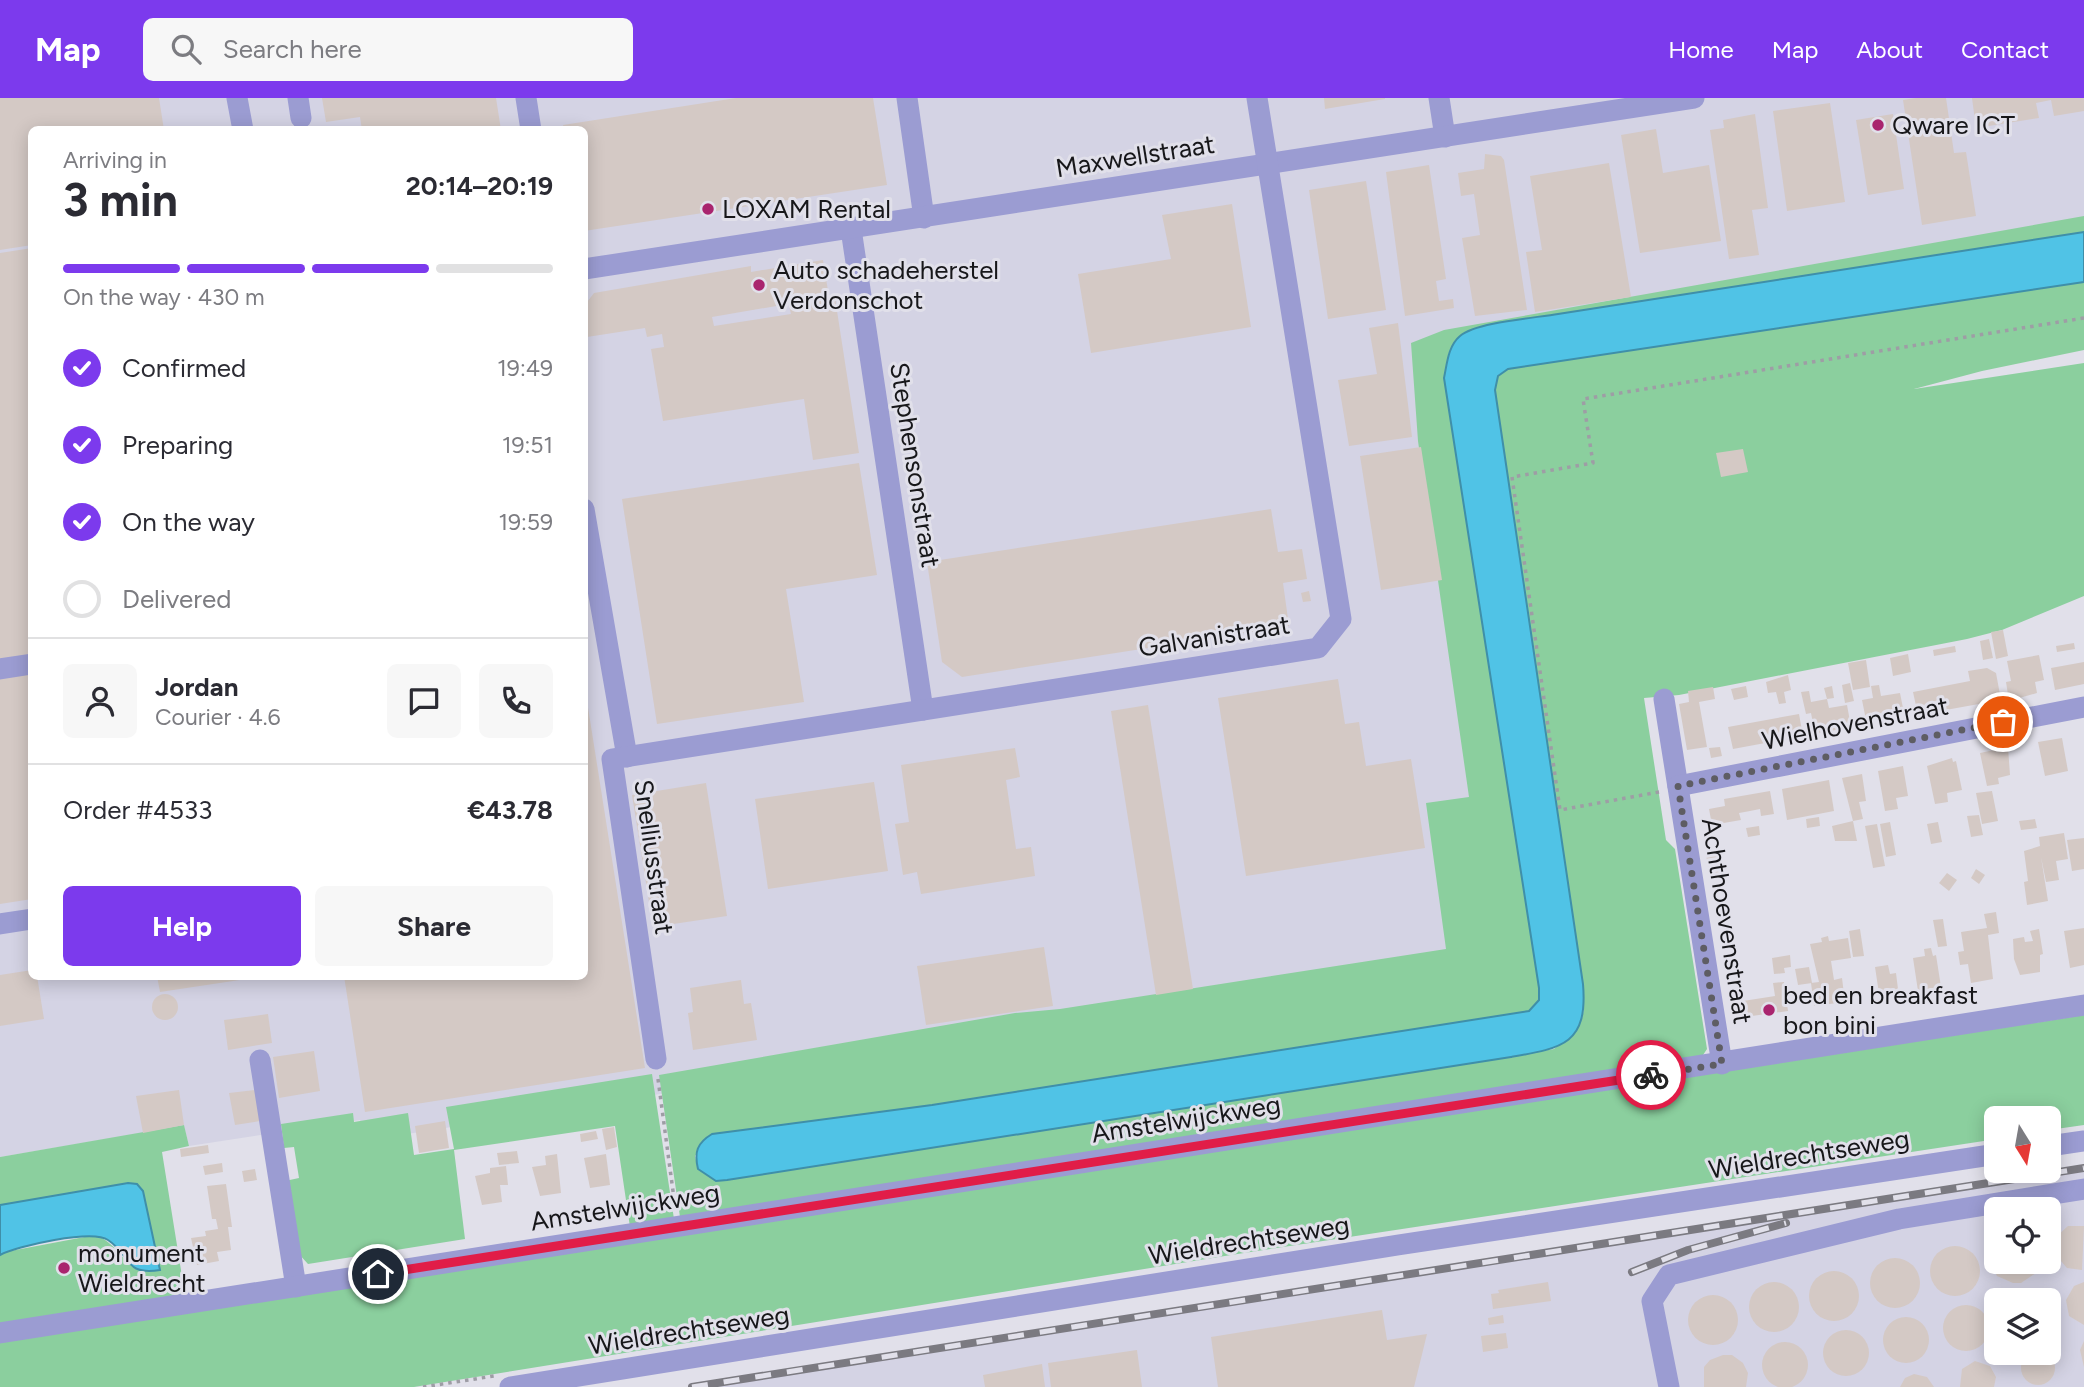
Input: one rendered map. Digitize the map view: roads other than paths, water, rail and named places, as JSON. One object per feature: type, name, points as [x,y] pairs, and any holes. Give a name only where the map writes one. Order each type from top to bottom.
[{"type":"street","points":[[237,98],[242,126]]},
{"type":"street","points":[[526,98],[530,126]]},
{"type":"street","points":[[906,98],[924,218]]},
{"type":"street","name":"Galvanistraat","points":[[626,757],[1318,648],[1341,619],[1257,98]]},
{"type":"street","points":[[1439,98],[1446,137]]},
{"type":"street","name":"Maxwellstraat","points":[[588,268],[1693,98]]},
{"type":"street","name":"Stephensonstraat","points":[[850,229],[923,710]]},
{"type":"street","name":"Snelliusstraat","points":[[589,569],[626,757],[611,759],[656,1059]]},
{"type":"street","points":[[0,668],[28,664]]},
{"type":"street","name":"Achthoevenstraat","points":[[1664,699],[1722,1064]]},
{"type":"street","name":"Wielhovenstraat","points":[[1678,786],[2084,706]]},
{"type":"street","points":[[0,924],[28,920]]},
{"type":"street","name":"Amstelwijckweg","points":[[0,1333],[2084,1005]]},
{"type":"street","points":[[260,1060],[296,1287]]},
{"type":"street","points":[[2062,1144],[2084,1141]]},
{"type":"street","name":"Wieldrechtseweg","points":[[510,1387],[1410,1243],[1984,1156]]},
{"type":"street","points":[[1669,1387],[1652,1301],[1669,1275],[1899,1219],[2084,1189]]},
{"type":"water","points":[[2084,232],[2084,282],[1508,369],[1498,376],[1495,390],[1583,984],[1581,1019],[1568,1040],[1545,1050],[1511,1057],[727,1180],[716,1181],[698,1169],[698,1148],[712,1134],[932,1105],[1529,1011],[1539,1000],[1539,988],[1444,378],[1456,340],[1468,331],[1506,321]]},
{"type":"water","points":[[128,1183],[137,1184],[143,1191],[160,1270],[148,1271],[134,1267],[108,1240],[99,1237],[54,1240],[0,1255],[0,1205]]},
{"type":"railway","points":[[692,1387],[2084,1168]]},
{"type":"railway","points":[[1632,1272],[1688,1250],[1786,1223]]},
{"type":"place","name":"Qware ICT","points":[[1878,125]]},
{"type":"place","name":"LOXAM Rental","points":[[708,209]]},
{"type":"place","name":"Auto schadeherstel Verdonschot","points":[[759,285]]},
{"type":"place","name":"bed en breakfast bon bini","points":[[1769,1010]]},
{"type":"place","name":"monument Wieldrecht","points":[[64,1268]]}]
